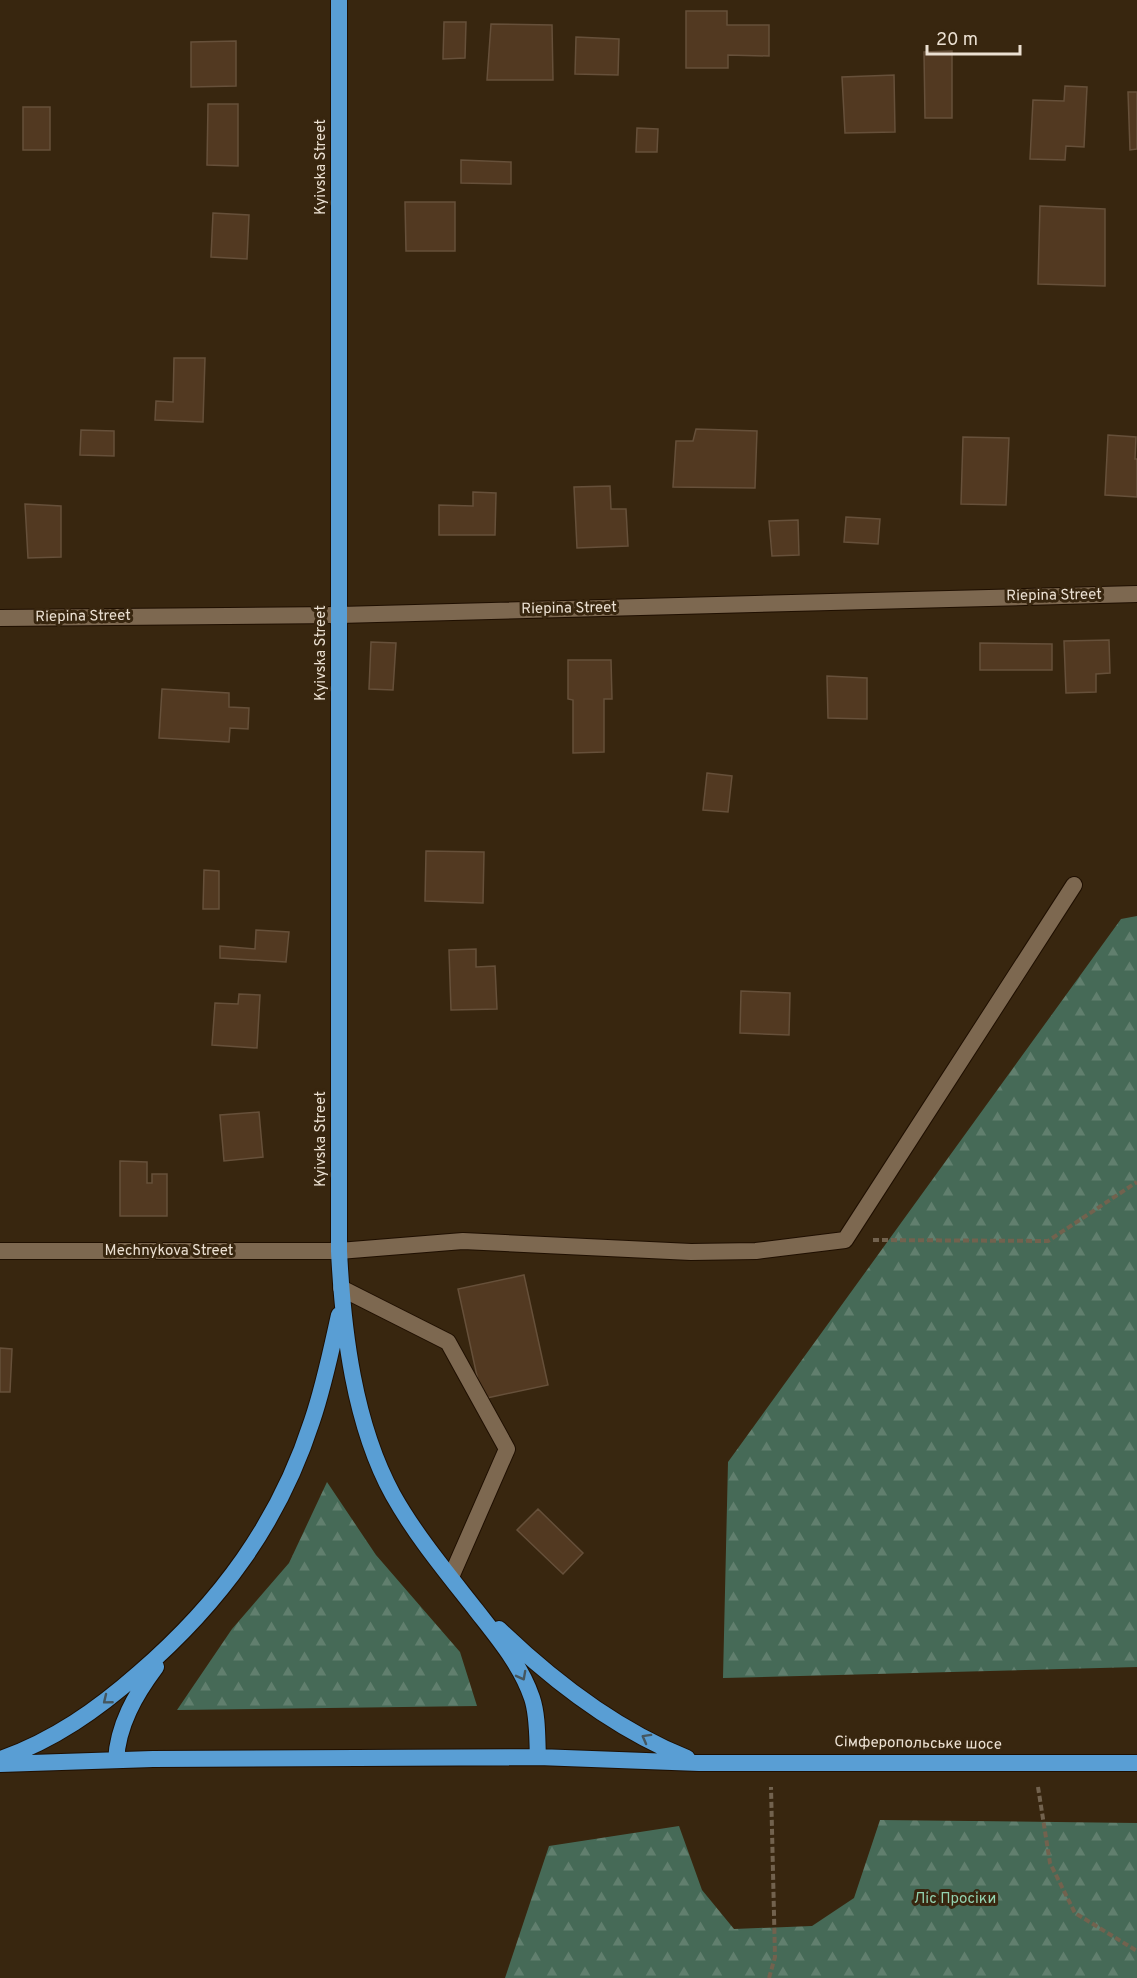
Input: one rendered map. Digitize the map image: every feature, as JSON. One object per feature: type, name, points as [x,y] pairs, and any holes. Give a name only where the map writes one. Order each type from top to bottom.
[{"type":"highway","name":"Kyivska Street","points":[[339,0],[339,1251],[341,1306]]},
{"type":"highway","points":[[341,1306],[353,1377],[379,1462],[393,1494],[431,1552],[501,1642],[526,1684],[533,1700],[538,1757]]},
{"type":"highway","points":[[0,1762],[72,1726],[129,1682],[183,1633],[231,1578],[251,1548],[286,1485],[303,1445],[322,1391],[341,1306]]},
{"type":"highway","points":[[450,1577],[502,1632],[587,1701],[645,1738],[699,1763]]},
{"type":"highway","points":[[116,1760],[123,1726],[134,1700],[147,1679],[183,1633]]},
{"type":"highway","name":"Сімферопольське шосе","points":[[0,1762],[538,1757],[699,1763],[1137,1763]]},
{"type":"street","name":"Riepina Street","points":[[0,618],[339,615],[1137,594]]},
{"type":"street","points":[[845,1240],[1074,885]]},
{"type":"street","name":"Mechnykova Street","points":[[0,1251],[339,1251],[463,1241],[691,1252],[756,1251],[845,1240]]},
{"type":"street","points":[[341,1288],[448,1342],[507,1449],[450,1577]]},
{"type":"path","points":[[845,1240],[1048,1241],[1137,1182]]},
{"type":"path","points":[[769,1978],[775,1957],[770,1762]]},
{"type":"path","points":[[1035,1763],[1050,1863],[1075,1913],[1137,1951]]},
{"type":"green space","points":[[1137,916],[1137,1667],[723,1678],[728,1462],[1121,919]]},
{"type":"green space","points":[[327,1482],[376,1555],[460,1652],[477,1706],[177,1710],[232,1629],[289,1563]]},
{"type":"green space","name":"Ліс Просіки","points":[[880,1820],[1137,1823],[1137,1978],[505,1978],[549,1846],[679,1826],[702,1890],[734,1929],[812,1926],[854,1898]]},
{"type":"building","points":[[686,11],[727,11],[727,25],[769,25],[769,56],[728,55],[728,68],[686,68]]},
{"type":"building","points":[[444,22],[466,22],[465,58],[443,59]]},
{"type":"building","points":[[491,24],[552,25],[553,80],[487,80]]},
{"type":"building","points":[[576,37],[619,39],[618,75],[575,74]]},
{"type":"building","points":[[236,41],[236,86],[191,87],[191,42]]},
{"type":"building","points":[[952,51],[952,118],[925,118],[924,52]]},
{"type":"building","points":[[894,75],[895,132],[845,133],[842,77]]},
{"type":"building","points":[[1065,86],[1087,87],[1084,147],[1066,146],[1065,160],[1030,159],[1033,100],[1064,101]]},
{"type":"building","points":[[1128,92],[1137,92],[1137,149],[1130,150]]},
{"type":"building","points":[[208,104],[238,104],[238,166],[207,165]]},
{"type":"building","points":[[23,107],[50,107],[50,150],[23,150]]},
{"type":"building","points":[[637,128],[658,129],[657,152],[636,152]]},
{"type":"building","points":[[461,160],[511,162],[511,184],[461,183]]},
{"type":"building","points":[[405,202],[455,202],[455,251],[406,251]]},
{"type":"building","points":[[1040,206],[1105,209],[1105,286],[1038,284]]},
{"type":"building","points":[[213,213],[249,215],[247,259],[211,257]]},
{"type":"building","points":[[174,358],[205,358],[203,422],[155,420],[156,401],[173,402]]},
{"type":"building","points":[[696,429],[757,431],[755,488],[673,487],[676,441],[693,441]]},
{"type":"building","points":[[81,430],[114,431],[114,456],[80,455]]},
{"type":"building","points":[[1108,435],[1136,437],[1137,497],[1105,495]]},
{"type":"building","points":[[963,437],[1009,438],[1006,505],[961,504]]},
{"type":"building","points":[[610,486],[611,509],[626,509],[628,546],[577,548],[574,487]]},
{"type":"building","points":[[473,492],[496,493],[495,535],[439,535],[439,505],[473,506]]},
{"type":"building","points":[[25,504],[61,506],[61,557],[28,558]]},
{"type":"building","points":[[846,517],[880,519],[878,544],[844,542]]},
{"type":"building","points":[[798,520],[799,555],[772,556],[769,521]]},
{"type":"building","points":[[1109,640],[1110,673],[1096,674],[1096,692],[1066,693],[1064,641]]},
{"type":"building","points":[[371,642],[396,643],[393,690],[369,689]]},
{"type":"building","points":[[980,643],[1052,644],[1052,670],[980,670]]},
{"type":"building","points":[[568,660],[611,660],[612,699],[604,699],[604,752],[573,753],[573,700],[568,699]]},
{"type":"building","points":[[827,676],[867,678],[867,719],[828,718]]},
{"type":"building","points":[[162,689],[229,693],[229,707],[249,708],[248,729],[230,728],[229,742],[159,738]]},
{"type":"building","points":[[707,773],[732,776],[728,812],[703,810]]},
{"type":"building","points":[[426,851],[484,852],[483,903],[425,901]]},
{"type":"building","points":[[204,870],[219,871],[219,909],[203,909]]},
{"type":"building","points":[[256,930],[289,932],[286,962],[220,958],[220,946],[255,949]]},
{"type":"building","points":[[476,949],[476,967],[495,966],[497,1009],[451,1010],[449,950]]},
{"type":"building","points":[[741,991],[790,993],[789,1035],[740,1033]]},
{"type":"building","points":[[239,994],[260,995],[257,1048],[212,1045],[215,1003],[238,1004]]},
{"type":"building","points":[[259,1112],[263,1157],[224,1161],[220,1115]]},
{"type":"building","points":[[120,1161],[147,1162],[147,1183],[152,1183],[152,1174],[167,1174],[167,1216],[120,1216]]},
{"type":"building","points":[[524,1275],[548,1385],[482,1399],[458,1289]]},
{"type":"building","points":[[0,1348],[12,1349],[10,1392],[0,1392]]},
{"type":"building","points":[[538,1509],[583,1553],[563,1574],[517,1530]]}]
